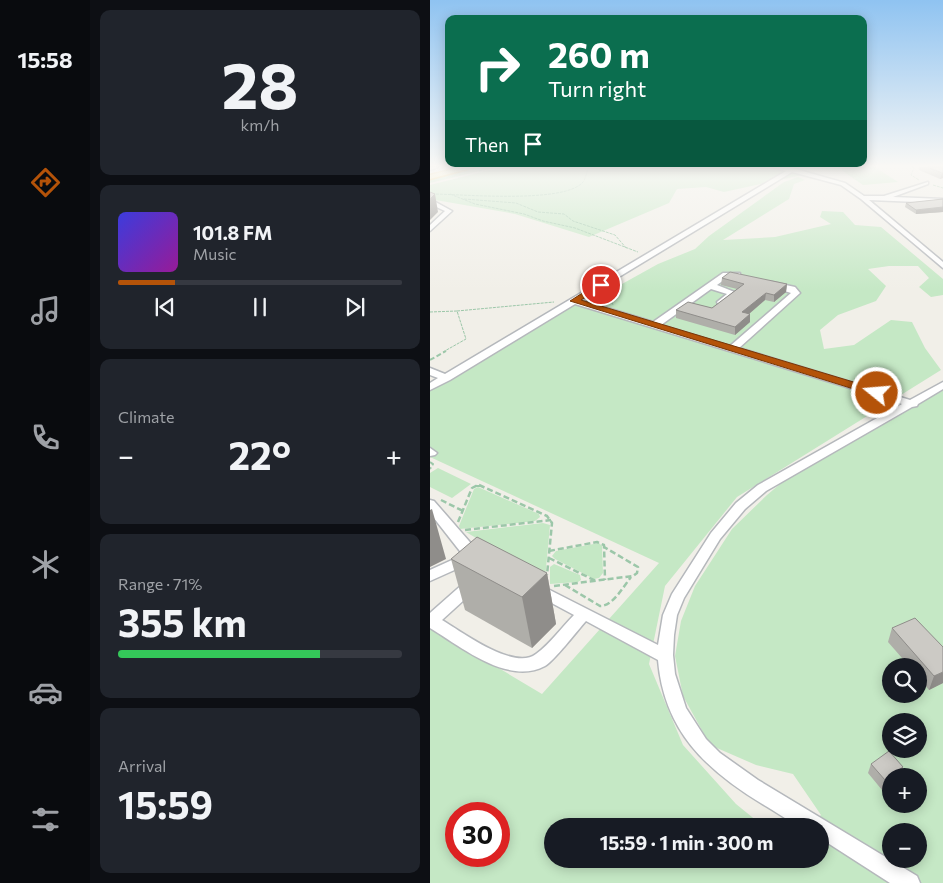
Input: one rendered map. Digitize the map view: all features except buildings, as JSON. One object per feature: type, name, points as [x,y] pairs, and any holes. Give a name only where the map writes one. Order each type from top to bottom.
[{"type":"street","points":[[430,229],[449,211],[443,208]]},
{"type":"street","points":[[430,387],[728,208]]},
{"type":"street","points":[[875,208],[943,266]]},
{"type":"street","points":[[659,323],[728,274],[744,276]]},
{"type":"street","points":[[736,346],[796,293],[792,289],[763,281]]},
{"type":"street","points":[[710,286],[733,294],[713,309]]},
{"type":"street","points":[[574,301],[659,323],[736,346],[913,404]]},
{"type":"street","points":[[685,304],[700,308]]},
{"type":"street","points":[[430,371],[446,378]]},
{"type":"street","points":[[807,818],[741,779],[715,759],[697,741],[680,715],[671,692],[665,656],[665,639],[670,616],[676,598],[718,530],[743,502],[762,488],[913,404],[943,385]]},
{"type":"street","points":[[435,502],[473,555],[486,562]]},
{"type":"street","points":[[430,576],[473,555]]},
{"type":"street","points":[[479,578],[430,621],[500,662],[523,665],[540,661],[585,614]]},
{"type":"street","points":[[526,583],[544,589],[585,614],[665,656]]},
{"type":"street","points":[[829,832],[885,871],[910,883]]},
{"type":"path","points":[[496,208],[574,228],[628,249],[652,254]]},
{"type":"path","points":[[529,208],[538,212],[564,214],[573,221],[615,235],[628,249]]},
{"type":"path","points":[[430,312],[562,302]]},
{"type":"path","points":[[430,360],[466,339],[457,311]]},
{"type":"path","points":[[430,456],[433,464],[430,469]]},
{"type":"path","points":[[551,520],[455,531],[472,488],[478,485],[547,516],[551,520],[550,551],[544,589],[631,577]]},
{"type":"path","points":[[435,502],[463,511]]},
{"type":"path","points":[[550,551],[597,542],[602,543],[604,547],[638,567],[637,573],[631,577],[610,603],[605,606],[600,606],[565,585]]},
{"type":"path","points":[[604,547],[605,580]]},
{"type":"path","points":[[549,558],[596,581]]},
{"type":"green space","points":[[482,208],[657,208],[589,237],[515,214]]},
{"type":"green space","points":[[748,208],[774,208],[723,240],[775,237],[831,224],[820,217],[822,211],[843,212],[855,225],[881,227],[943,279],[943,295],[931,297],[919,287],[929,278],[918,266],[889,266],[868,269],[886,286],[876,301],[838,315],[820,330],[824,349],[854,345],[891,320],[912,322],[925,348],[941,370],[737,497],[665,586],[649,664],[683,745],[736,804],[753,818],[544,818],[544,868],[829,868],[829,818],[818,818],[821,815],[793,774],[756,765],[710,745],[683,696],[675,656],[681,621],[695,586],[732,529],[767,495],[792,474],[943,383],[943,883],[430,883],[430,627],[542,694],[659,563],[430,457],[436,451],[430,448],[430,391],[545,318],[622,284],[658,264],[695,249],[709,236]]},
{"type":"green space","points":[[438,468],[471,484],[452,498],[430,487],[430,473]]},
{"type":"green space","points":[[478,487],[539,514],[540,517],[535,521],[460,529],[459,526],[474,489]]},
{"type":"green space","points":[[543,523],[550,525],[545,579],[466,532]]},
{"type":"green space","points":[[599,543],[602,546],[603,573],[599,578],[594,579],[552,556],[556,551]]},
{"type":"green space","points":[[554,564],[580,575],[581,580],[578,582],[550,584],[550,567]]},
{"type":"route","points":[[601,285],[574,301],[877,393]]}]
